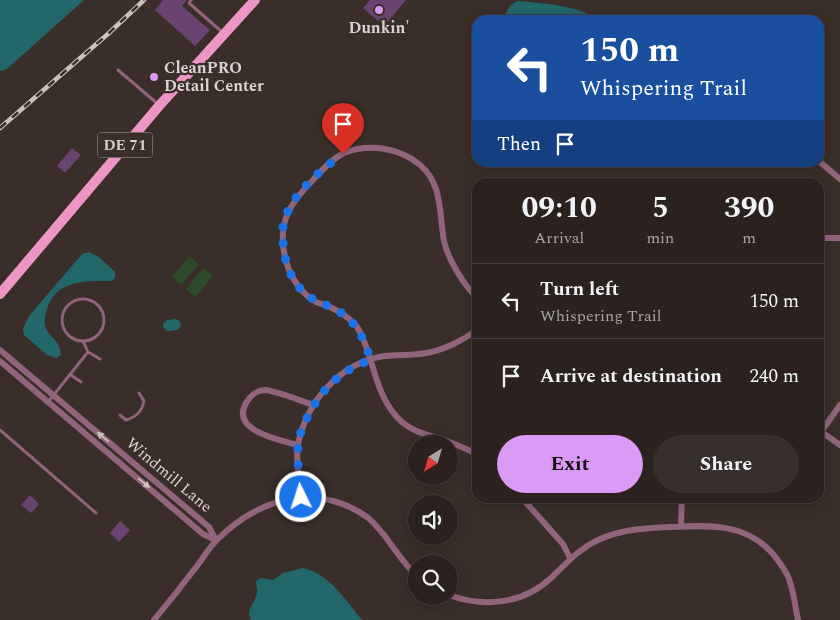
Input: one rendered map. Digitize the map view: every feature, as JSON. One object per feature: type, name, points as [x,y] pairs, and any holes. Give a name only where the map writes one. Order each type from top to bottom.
[{"type":"main road","name":"DE 71","points":[[0,294],[159,106],[255,0]]},
{"type":"street","points":[[472,293],[465,285],[445,243],[439,196],[434,183],[420,165],[403,154],[386,149],[364,147],[343,154],[326,166],[294,201],[285,219],[282,238],[285,257],[290,272],[299,288],[316,302],[331,307],[343,315],[358,328],[385,400],[402,422],[412,430],[458,445],[472,452]]},
{"type":"street","points":[[824,165],[840,179]]},
{"type":"street","points":[[824,238],[840,238]]},
{"type":"street","points":[[301,497],[298,446],[304,426],[314,405],[339,376],[355,365],[384,356],[427,353],[457,342],[472,334]]},
{"type":"street","name":"Windmill Lane","points":[[0,350],[209,527],[216,540]]},
{"type":"street","name":"Windmill Lane","points":[[0,361],[203,534],[216,540]]},
{"type":"street","points":[[298,446],[265,435],[247,425],[244,407],[251,396],[264,390],[314,405]]},
{"type":"street","points":[[824,428],[840,404]]},
{"type":"street","points":[[824,434],[840,445]]},
{"type":"street","points":[[154,620],[216,540],[232,526],[257,509],[301,497],[321,498],[354,509],[368,518],[380,529],[408,567]]},
{"type":"street","points":[[526,503],[563,544],[570,558]]},
{"type":"street","points":[[681,526],[682,503]]},
{"type":"street","points":[[458,598],[470,602],[506,601],[537,589],[550,580],[570,558],[597,540],[630,529],[713,526],[727,527],[756,539],[780,563],[788,577],[798,620]]},
{"type":"lane","points":[[191,0],[189,3],[225,34]]},
{"type":"lane","points":[[118,70],[159,106]]},
{"type":"lane","points":[[84,298],[93,301],[101,308],[104,324],[99,334],[93,339],[83,341],[69,337],[61,322],[61,315],[69,303],[75,299],[84,298]]},
{"type":"lane","points":[[83,341],[88,352],[100,359]]},
{"type":"lane","points":[[48,402],[88,352]]},
{"type":"lane","points":[[71,375],[81,382]]},
{"type":"lane","points":[[120,415],[126,420],[136,416],[141,411],[144,401],[139,393]]},
{"type":"lane","points":[[0,430],[96,513]]},
{"type":"green space","points":[[189,256],[199,264],[181,285],[172,277]]},
{"type":"green space","points":[[203,268],[213,276],[195,297],[186,289]]},
{"type":"water","points":[[0,0],[84,0],[8,68],[2,71],[0,70]]},
{"type":"water","points":[[517,1],[548,4],[570,8],[590,15],[505,15],[510,6]]},
{"type":"water","points":[[89,252],[99,257],[115,272],[115,278],[112,281],[75,283],[59,291],[53,297],[48,306],[45,325],[48,333],[56,341],[61,355],[56,358],[47,355],[24,335],[23,329],[29,316],[82,254]]},
{"type":"water","points":[[176,319],[180,322],[181,326],[177,330],[167,331],[163,327],[167,320]]},
{"type":"water","points":[[303,568],[312,571],[329,582],[362,620],[251,620],[249,613],[257,593],[256,581],[261,578],[273,580],[283,573]]},
{"type":"building","points":[[163,0],[187,0],[182,6],[210,30],[195,46],[155,10]]},
{"type":"building","points":[[370,0],[406,0],[384,26],[363,8]]},
{"type":"building","points":[[72,148],[81,155],[65,173],[57,166]]},
{"type":"building","points":[[30,495],[39,504],[31,513],[21,505]]},
{"type":"building","points":[[120,521],[130,530],[119,542],[110,533]]},
{"type":"railway","points":[[0,128],[144,0]]},
{"type":"place","name":"Dunkin'","points":[[379,10]]},
{"type":"place","name":"CleanPRO Detail Center","points":[[154,77]]},
{"type":"route","points":[[301,497],[298,446],[304,426],[314,405],[339,376],[355,365],[371,360],[358,328],[343,315],[331,307],[316,302],[299,288],[290,272],[282,238],[285,219],[294,201],[326,166],[343,154]]}]
